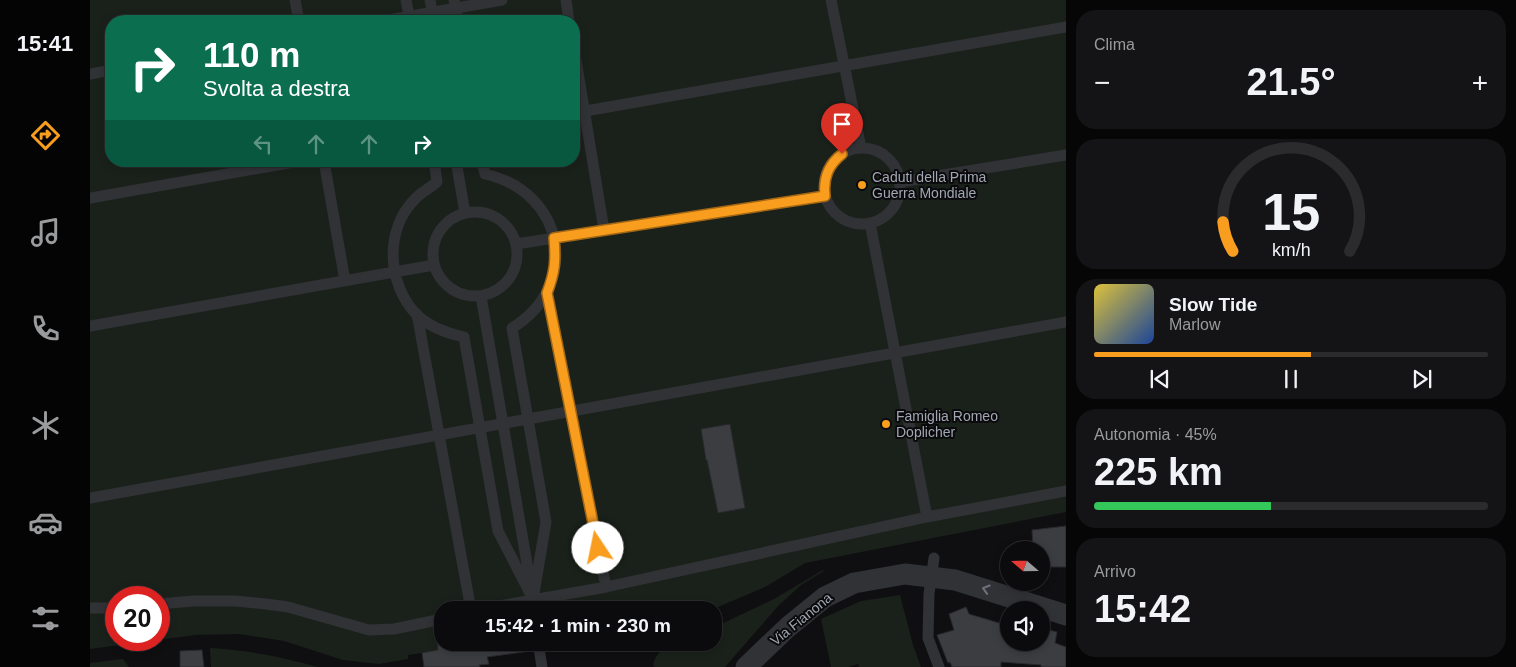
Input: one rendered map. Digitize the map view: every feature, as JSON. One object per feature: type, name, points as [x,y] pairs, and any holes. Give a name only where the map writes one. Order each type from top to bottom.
[{"type":"street","name":"Via Fianona","points":[[746,667],[788,627],[833,593],[854,583],[932,568],[955,580],[1066,615]]},
{"type":"lane","points":[[295,0],[298,15]]},
{"type":"lane","points":[[406,0],[408,15]]},
{"type":"lane","points":[[430,0],[433,15]]},
{"type":"lane","points":[[436,15],[455,4],[502,0]]},
{"type":"lane","points":[[566,0],[568,15]]},
{"type":"lane","points":[[831,0],[861,148]]},
{"type":"lane","points":[[580,112],[1066,27]]},
{"type":"lane","points":[[90,74],[105,71]]},
{"type":"lane","points":[[580,117],[604,230]]},
{"type":"lane","points":[[861,148],[875,150],[885,156],[894,166],[900,182],[899,196],[893,208],[882,218],[870,223],[862,224],[846,221],[835,212],[825,196],[824,182],[832,162],[842,154],[861,148]]},
{"type":"lane","points":[[900,182],[1066,155]]},
{"type":"lane","points":[[90,198],[266,167]]},
{"type":"lane","points":[[325,167],[345,281]]},
{"type":"lane","points":[[435,167],[438,182],[415,199],[404,214],[396,231],[393,252],[394,272],[402,295],[417,314],[433,327],[446,333],[464,337],[498,531],[533,601]]},
{"type":"lane","points":[[457,167],[465,213]]},
{"type":"lane","points":[[483,167],[484,174],[498,177],[514,184],[530,195],[544,212],[554,238],[556,260],[553,277],[547,293],[534,312],[512,328],[546,522],[534,601]]},
{"type":"lane","points":[[516,244],[825,196]]},
{"type":"lane","points":[[482,212],[499,219],[510,230],[516,244],[517,256],[514,270],[507,281],[498,289],[481,296],[465,295],[450,288],[434,265],[434,243],[438,234],[446,223],[454,217],[465,213],[482,212]]},
{"type":"lane","points":[[870,223],[927,517]]},
{"type":"lane","points":[[90,326],[434,265]]},
{"type":"lane","points":[[547,293],[606,587]]},
{"type":"lane","points":[[481,296],[533,601]]},
{"type":"lane","points":[[417,314],[469,601]]},
{"type":"lane","points":[[90,498],[1066,322]]},
{"type":"lane","points":[[547,601],[927,517],[1066,491]]},
{"type":"lane","points":[[932,568],[928,638],[939,667]]},
{"type":"lane","points":[[170,603],[236,601],[266,604],[288,607],[369,630],[394,629],[434,621]]},
{"type":"lane","points":[[90,608],[105,608]]},
{"type":"lane","points":[[539,651],[542,667]]},
{"type":"shaded area","points":[[90,0],[1066,0],[1066,512],[805,563],[765,587],[722,605],[722,601],[434,601],[434,651],[524,651],[488,657],[489,664],[480,665],[480,667],[442,667],[422,653],[408,655],[408,659],[379,664],[343,660],[284,641],[239,634],[195,635],[170,638],[170,586],[105,586],[105,647],[90,649]]},
{"type":"shaded area","points":[[824,571],[801,585],[779,605],[725,667],[655,667],[653,665],[661,651],[722,651],[722,624],[774,599]]},
{"type":"shaded area","points":[[900,595],[913,645],[921,667],[859,667],[858,664],[848,667],[831,667],[821,619],[861,601]]},
{"type":"shaded area","points":[[210,648],[264,654],[318,667],[211,667]]},
{"type":"shaded area","points":[[123,659],[129,667],[90,667],[90,663]]},
{"type":"building","points":[[730,424],[745,508],[718,513],[701,429]]},
{"type":"building","points":[[1066,526],[1066,567],[1050,567],[1050,541],[1033,541],[1032,530]]},
{"type":"building","points":[[966,607],[969,614],[1000,623],[1000,651],[1050,651],[1050,630],[1057,632],[1055,643],[1066,647],[1066,667],[1041,667],[1041,665],[1001,662],[1001,667],[952,667],[950,662],[948,663],[937,635],[954,630],[949,614]]},
{"type":"building","points":[[202,650],[204,667],[180,667],[180,651]]},
{"type":"building","points":[[434,651],[524,651],[487,657],[489,664],[479,665],[480,667],[424,667],[422,653]]},
{"type":"place","name":"Caduti della Prima Guerra Mondiale","points":[[862,185]]},
{"type":"place","name":"Famiglia Romeo Doplicher","points":[[886,424]]},
{"type":"route","points":[[598,548],[547,293],[553,277],[556,260],[554,238],[825,196],[824,182],[828,168],[842,154]]}]
